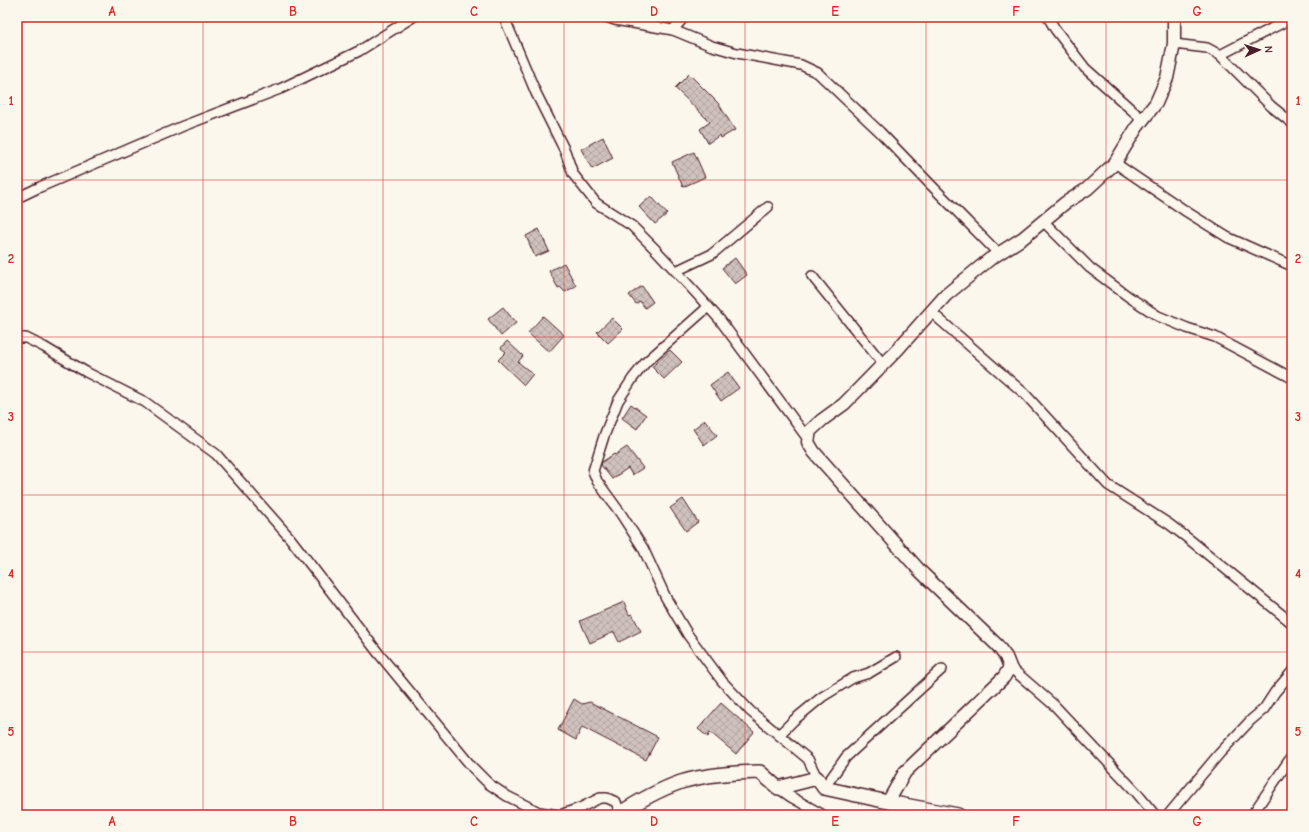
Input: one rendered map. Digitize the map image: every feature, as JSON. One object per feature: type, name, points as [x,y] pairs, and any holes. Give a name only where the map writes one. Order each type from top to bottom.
[{"type":"main road","points":[[619,814],[654,794],[681,782],[708,776],[760,772],[778,788],[821,783],[888,802],[958,815]]},
{"type":"street","points":[[17,198],[183,126],[280,89],[359,51],[413,17]]},
{"type":"street","points":[[504,17],[536,93],[565,151],[573,174],[596,203],[632,226],[676,271],[720,320],[808,439],[808,442],[814,452],[920,571],[997,645],[1006,656],[1010,667],[1055,706],[1136,792],[1155,815]]},
{"type":"street","points":[[606,17],[615,20],[672,30],[712,46],[737,53],[801,65],[818,73],[880,132],[999,254]]},
{"type":"street","points":[[672,30],[684,17]]},
{"type":"street","points":[[1048,17],[1085,68],[1143,120]]},
{"type":"street","points":[[808,439],[810,431],[844,404],[946,295],[999,254],[1023,238],[1065,203],[1087,189],[1115,163],[1156,103],[1167,78],[1174,44],[1174,17]]},
{"type":"street","points":[[1220,55],[1292,18]]},
{"type":"street","points":[[1174,44],[1207,48],[1220,55],[1272,106],[1292,123]]},
{"type":"street","points":[[1115,163],[1187,212],[1227,236],[1292,266]]},
{"type":"street","points":[[676,271],[712,254],[768,207]]},
{"type":"street","points":[[1043,222],[1090,268],[1129,297],[1158,316],[1187,328],[1215,337],[1292,378]]},
{"type":"street","points":[[812,276],[883,364]]},
{"type":"street","points":[[708,307],[646,362],[633,378],[618,400],[604,436],[593,471],[597,481],[621,514],[642,548],[666,598],[688,635],[722,681],[750,711],[808,760],[821,783],[846,757],[942,669]]},
{"type":"street","points":[[931,312],[1025,394],[1108,485],[1169,524],[1292,623]]},
{"type":"street","points":[[17,338],[26,338],[86,372],[145,402],[216,454],[290,538],[379,654],[472,767],[489,784],[507,796],[539,812],[559,815],[580,808],[600,798],[606,798],[616,802],[619,814]]},
{"type":"street","points":[[779,735],[794,720],[822,697],[853,678],[869,673],[896,657]]},
{"type":"street","points":[[888,802],[905,772],[1004,677],[1010,667]]},
{"type":"street","points":[[1168,815],[1219,754],[1251,720],[1264,709],[1275,692],[1292,672]]},
{"type":"street","points":[[1252,815],[1292,756]]},
{"type":"street","points":[[778,788],[790,797],[823,815]]},
{"type":"building","points":[[689,74],[718,103],[735,130],[721,138],[720,135],[708,143],[700,129],[710,122],[675,88]]},
{"type":"building","points":[[603,137],[613,158],[592,169],[581,149]]},
{"type":"building","points":[[694,152],[705,177],[683,187],[672,162]]},
{"type":"building","points":[[651,196],[667,214],[655,224],[639,207]]},
{"type":"building","points":[[539,229],[549,251],[535,257],[526,236]]},
{"type":"building","points":[[735,258],[747,275],[735,284],[722,268]]},
{"type":"building","points":[[564,263],[576,286],[565,292],[560,287],[558,288],[549,271]]},
{"type":"building","points":[[642,286],[653,302],[645,308],[640,301],[636,304],[629,295]]},
{"type":"building","points":[[503,307],[516,323],[501,336],[488,319]]},
{"type":"building","points":[[543,316],[564,335],[549,352],[528,333]]},
{"type":"building","points":[[612,318],[623,329],[608,343],[597,332]]},
{"type":"building","points":[[507,341],[523,356],[518,362],[533,374],[524,385],[498,360],[506,352],[501,348]]},
{"type":"building","points":[[670,350],[682,362],[664,379],[652,367]]},
{"type":"building","points":[[728,372],[739,388],[721,401],[710,385]]},
{"type":"building","points":[[631,404],[646,415],[637,429],[622,418]]},
{"type":"building","points":[[705,420],[717,435],[704,445],[693,429]]},
{"type":"building","points":[[627,447],[643,468],[632,475],[628,468],[612,479],[601,465],[602,462]]},
{"type":"building","points":[[683,499],[698,522],[686,531],[670,508]]},
{"type":"building","points":[[624,602],[629,615],[632,614],[641,631],[619,642],[614,632],[590,643],[580,621]]},
{"type":"building","points":[[574,699],[582,704],[590,702],[658,737],[646,760],[582,727],[576,740],[558,730]]},
{"type":"building","points":[[721,703],[754,732],[736,754],[710,732],[708,737],[698,729]]}]
